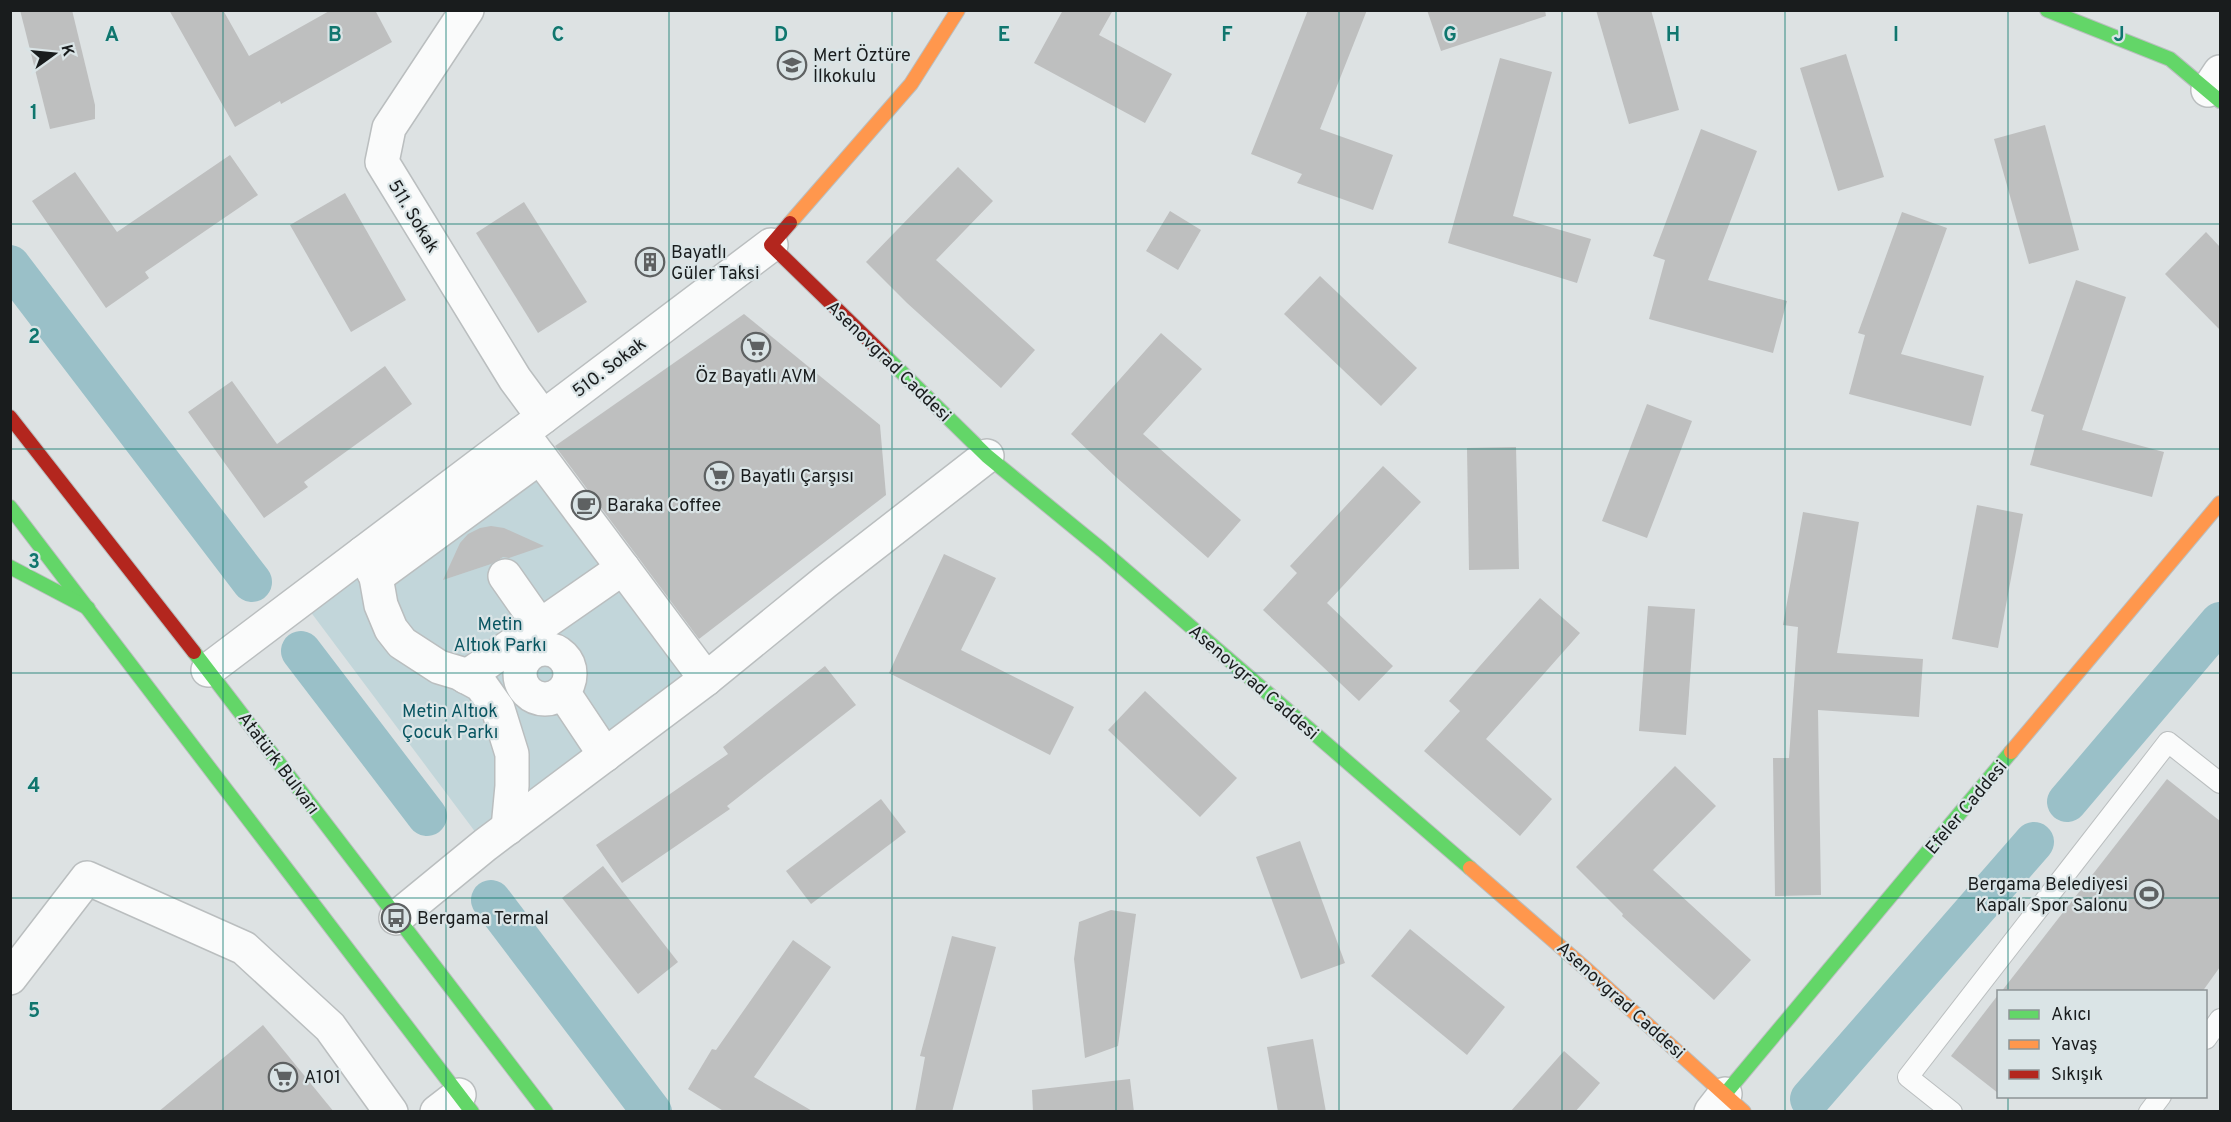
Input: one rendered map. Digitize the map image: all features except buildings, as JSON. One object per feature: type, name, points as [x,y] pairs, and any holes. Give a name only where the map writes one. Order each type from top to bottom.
[{"type":"main road","name":"510. Sokak","points":[[771,245],[911,84],[958,10]]},
{"type":"main road","points":[[2047,10],[2170,59],[2216,88]]},
{"type":"main road","name":"Asenovgrad Caddesi","points":[[771,245],[987,456],[1111,557],[1586,968],[1727,1106]]},
{"type":"main road","name":"Atatürk Bulvarı","points":[[10,417],[208,670],[546,1112]]},
{"type":"main road","name":"Efeler Caddesi","points":[[1727,1106],[2220,503]]},
{"type":"main road","points":[[10,507],[88,608],[456,1106]]},
{"type":"main road","points":[[10,567],[88,608]]},
{"type":"street","name":"511. Sokak","points":[[467,10],[389,128],[382,162],[515,379],[535,435],[623,568],[706,679]]},
{"type":"street","name":"510. Sokak","points":[[208,670],[370,565],[771,245]]},
{"type":"street","points":[[396,918],[508,828],[706,679],[834,575],[987,456]]},
{"type":"street","points":[[370,565],[381,605],[392,629],[402,643],[439,667],[481,685],[498,709],[512,754],[508,828]]},
{"type":"street","points":[[466,677],[519,638],[623,568]]},
{"type":"street","points":[[505,576],[519,638],[520,675],[526,690],[540,699],[556,697],[563,692],[570,678],[567,662],[555,651],[519,638]]},
{"type":"street","points":[[498,709],[526,690]]},
{"type":"street","points":[[563,692],[605,755]]},
{"type":"street","points":[[10,978],[87,878],[244,948],[330,1028],[391,1112]]},
{"type":"lane","points":[[1952,1112],[1908,1077],[2168,742],[2220,783]]},
{"type":"lane","points":[[2207,1036],[2220,1019]]},
{"type":"lane","points":[[2149,1112],[2160,1098]]},
{"type":"green space","name":"Metin Altıok Parkı","points":[[522,433],[706,679],[485,845],[301,599]]},
{"type":"waterway","points":[[10,265],[252,582]]},
{"type":"waterway","points":[[2067,802],[2220,622]]},
{"type":"waterway","points":[[301,651],[427,816]]},
{"type":"waterway","points":[[1810,1099],[2034,842]]},
{"type":"waterway","points":[[491,900],[652,1112]]},
{"type":"traffic: fast","points":[[2047,10],[2170,59],[2220,101]]},
{"type":"traffic: fast","points":[[883,354],[987,456],[1102,550],[1470,868]]},
{"type":"traffic: fast","points":[[10,507],[472,1112]]},
{"type":"traffic: fast","points":[[10,567],[88,608]]},
{"type":"traffic: fast","points":[[194,652],[546,1112]]},
{"type":"traffic: fast","points":[[1725,1094],[2011,752]]},
{"type":"traffic: slow","points":[[790,223],[911,84],[958,10]]},
{"type":"traffic: slow","points":[[2011,752],[2220,503]]},
{"type":"traffic: slow","points":[[1470,868],[1744,1112]]},
{"type":"traffic: jam","points":[[790,223],[771,245],[883,354]]},
{"type":"traffic: jam","points":[[10,417],[194,652]]},
{"type":"place","name":"Mert Öztüre İlkokulu","points":[[792,65]]},
{"type":"place","name":"Bayatlı Güler Taksi","points":[[650,262]]},
{"type":"place","name":"Öz Bayatlı AVM","points":[[756,347]]},
{"type":"place","name":"Bayatlı Çarşısı","points":[[719,476]]},
{"type":"place","name":"Baraka Coffee","points":[[586,505]]},
{"type":"place","name":"Bergama Belediyesi Kapalı Spor Salonu","points":[[2149,894]]},
{"type":"place","name":"Bergama Termal","points":[[396,918]]},
{"type":"place","name":"A101","points":[[283,1077]]},
{"type":"park label","name":"Metin Altıok Çocuk Parkı","points":[[450,721]]}]
